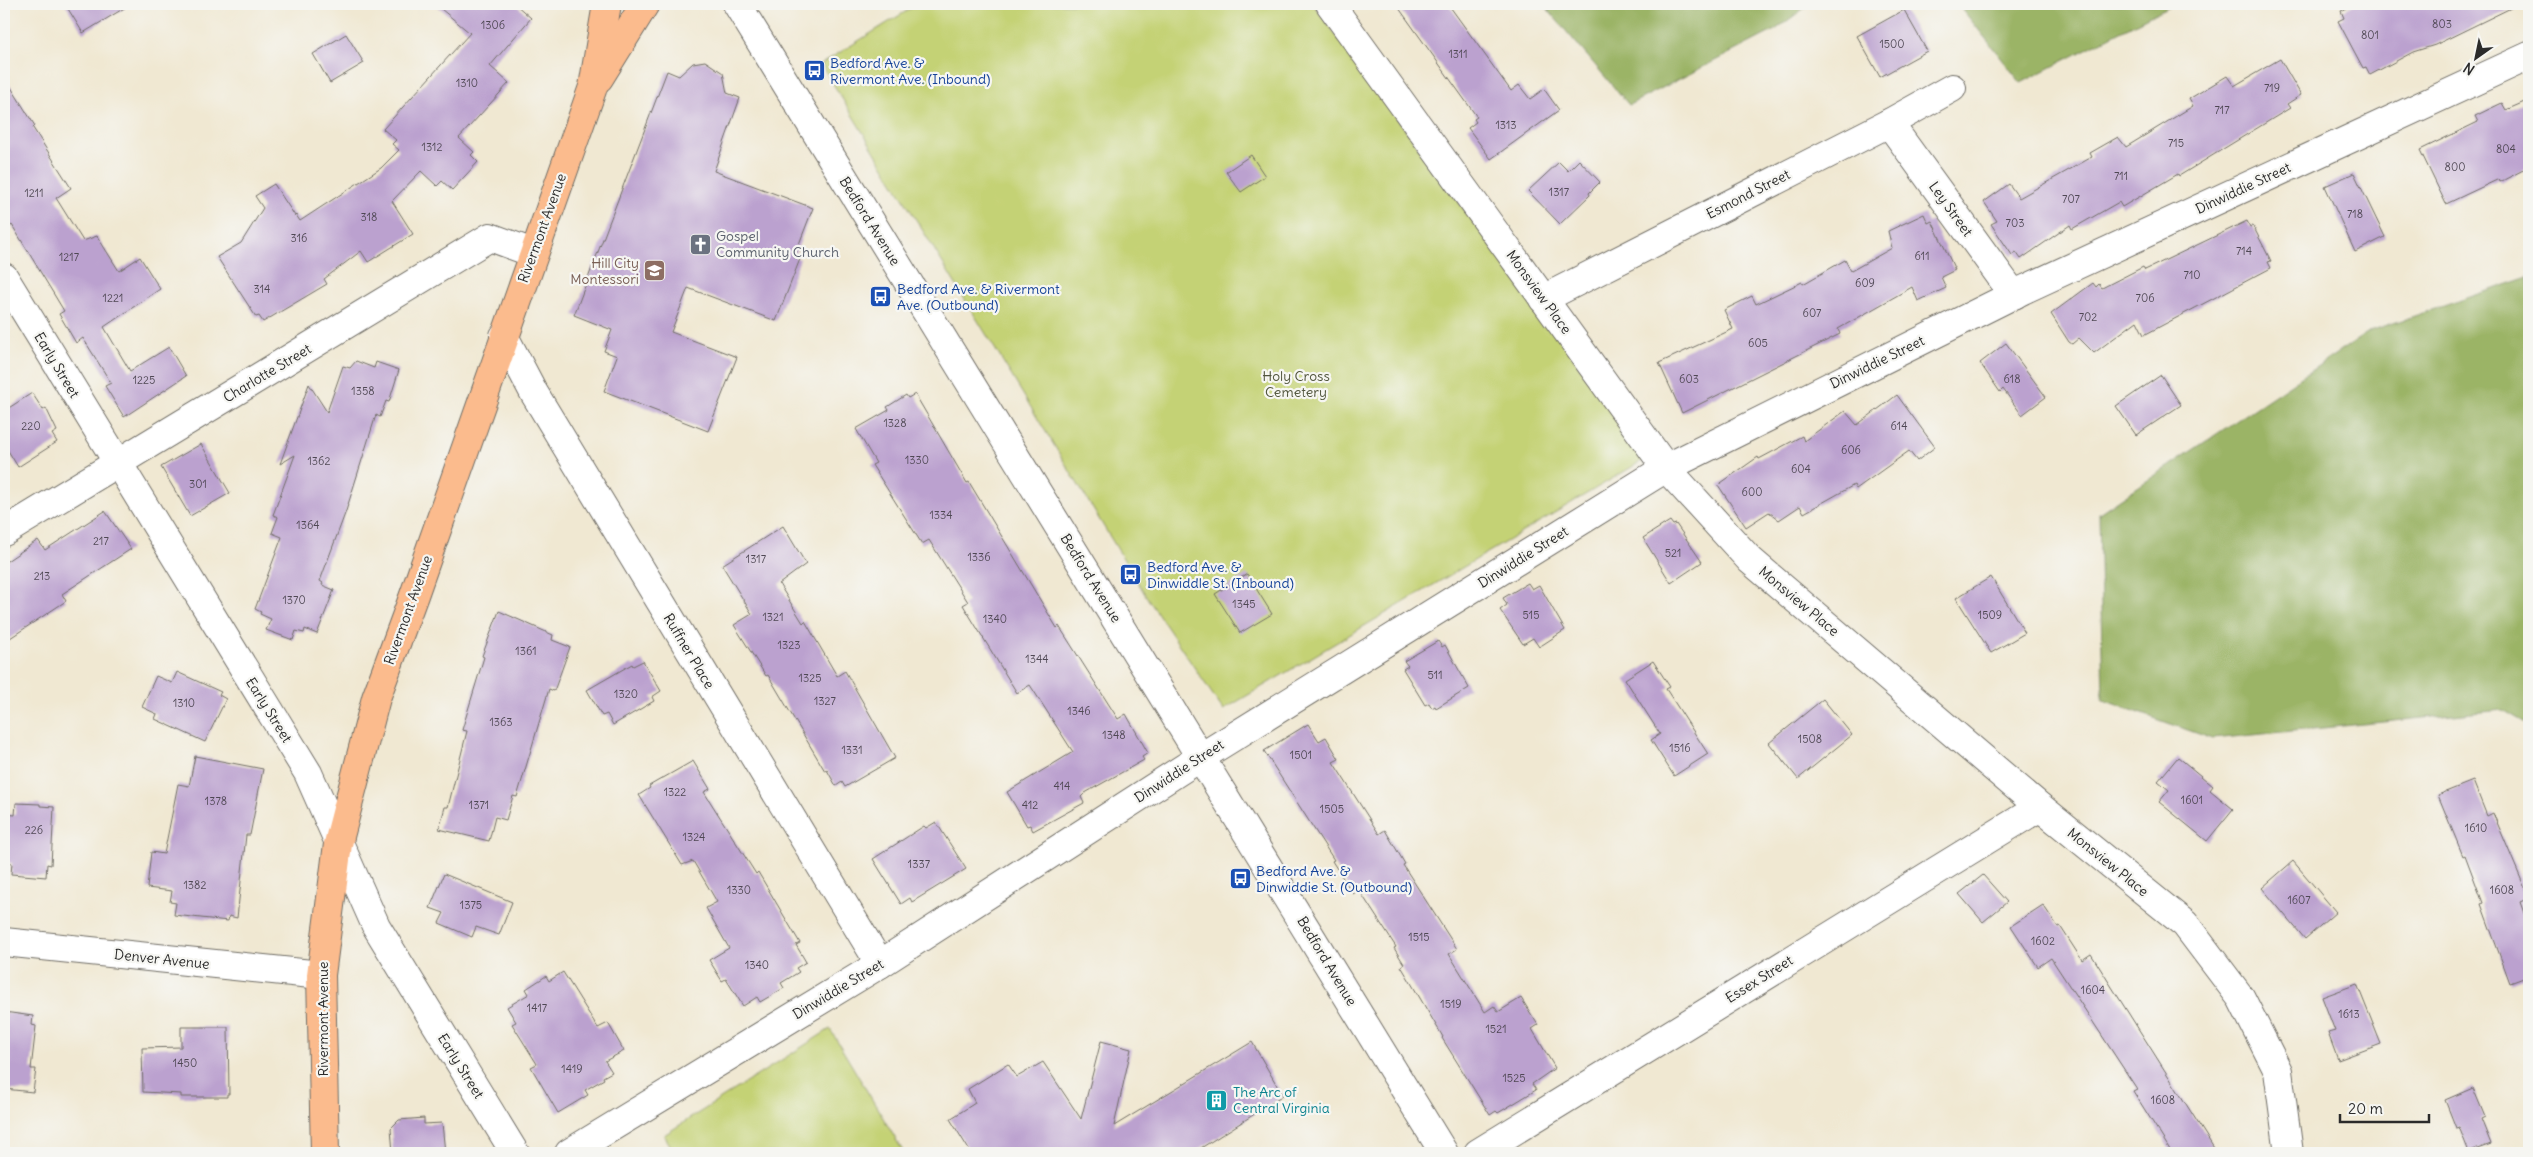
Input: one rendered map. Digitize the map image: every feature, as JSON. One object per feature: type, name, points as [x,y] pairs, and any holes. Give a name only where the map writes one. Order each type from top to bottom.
[{"type":"main road","name":"Rivermont Avenue","points":[[325,1153],[321,975],[338,844],[376,698],[593,87],[607,4]]},
{"type":"main road","points":[[613,56],[624,4]]},
{"type":"main road","name":"Rivermont Avenue","points":[[593,87],[645,4]]},
{"type":"street","name":"Bedford Avenue","points":[[737,4],[1444,1153]]},
{"type":"street","name":"Monsview Place","points":[[1330,4],[1666,468],[1750,560],[2040,807],[2185,924],[2241,998],[2278,1071],[2289,1153]]},
{"type":"street","name":"Dinwiddie Street","points":[[569,1153],[880,964],[1201,757],[1666,468],[2014,294],[2529,56]]},
{"type":"street","name":"Esmond Street","points":[[1544,299],[1889,123],[1952,88]]},
{"type":"street","name":"Ley Street","points":[[1889,123],[2014,294]]},
{"type":"street","name":"Charlotte Street","points":[[4,532],[490,237],[533,253]]},
{"type":"street","name":"Early Street","points":[[4,278],[308,774],[376,926],[515,1153]]},
{"type":"street","name":"Ruffner Place","points":[[504,336],[534,393],[880,964]]},
{"type":"street","name":"Essex Street","points":[[1478,1153],[2040,807]]},
{"type":"street","name":"Denver Avenue","points":[[4,942],[321,975]]},
{"type":"green space","name":"Holy Cross Cemetery","points":[[918,4],[1313,4],[1647,458],[1223,710],[1148,599],[821,64]]},
{"type":"green space","points":[[1543,4],[1810,4],[1775,30],[1629,105]]},
{"type":"green space","points":[[1958,4],[2173,4],[2021,83]]},
{"type":"green space","points":[[2529,277],[2529,725],[2503,710],[2213,739],[2103,700],[2099,513],[2370,331]]},
{"type":"green space","points":[[830,1029],[904,1153],[675,1153],[664,1135]]},
{"type":"building","points":[[65,4],[131,4],[83,33]]},
{"type":"building","points":[[435,4],[515,4],[531,18],[490,66],[509,83],[459,138],[474,152],[471,155],[478,162],[452,190],[442,181],[437,186],[421,171],[392,201],[413,234],[368,262],[361,251],[324,279],[327,284],[263,322],[259,316],[256,317],[217,257],[241,243],[263,208],[255,196],[274,184],[300,221],[381,168],[399,150],[392,144],[396,140],[383,129],[470,33]]},
{"type":"building","points":[[1396,4],[1448,4],[1511,91],[1519,85],[1530,99],[1544,89],[1559,110],[1491,159],[1468,128],[1476,122],[1474,119],[1477,117]]},
{"type":"building","points":[[2355,4],[2519,4],[2435,45],[2413,52],[2370,75],[2366,67],[2363,68],[2338,21],[2344,18],[2341,11]]},
{"type":"building","points":[[1904,10],[1927,51],[1880,77],[1857,36]]},
{"type":"building","points":[[346,34],[364,63],[330,83],[313,54]]},
{"type":"building","points":[[2280,59],[2301,95],[2287,104],[2290,108],[2179,176],[2178,174],[2122,207],[2119,202],[2072,229],[2070,225],[2021,259],[2016,252],[2012,255],[1991,224],[1997,221],[1984,202],[2009,184],[2019,198],[2092,157],[2090,153],[2118,137],[2126,147],[2193,106],[2189,99],[2227,76],[2234,86]]},
{"type":"building","name":"Gospel Community Church","points":[[705,61],[723,73],[727,93],[740,98],[714,171],[813,208],[794,257],[800,259],[776,321],[688,288],[671,332],[737,357],[708,431],[604,391],[617,356],[604,351],[612,330],[574,315],[667,71],[679,76],[693,63]]},
{"type":"building","points":[[4,76],[35,126],[33,128],[71,188],[56,198],[83,241],[97,236],[119,271],[140,257],[160,289],[104,327],[130,371],[169,347],[186,376],[124,417],[105,386],[111,383],[83,338],[76,343],[59,314],[64,311],[12,225],[4,231]]},
{"type":"building","points":[[2529,100],[2529,167],[2500,182],[2499,179],[2446,204],[2420,150],[2478,122],[2475,116],[2502,103],[2506,110]]},
{"type":"building","points":[[1251,155],[1265,176],[1241,192],[1226,172]]},
{"type":"building","points":[[1579,160],[1600,182],[1589,193],[1590,195],[1560,224],[1528,191],[1559,162],[1568,171]]},
{"type":"building","points":[[2354,173],[2385,237],[2355,252],[2325,186]]},
{"type":"building","points":[[1924,214],[1928,223],[1932,221],[1955,270],[1941,277],[1946,288],[1918,301],[1912,287],[1838,329],[1840,334],[1682,413],[1659,363],[1733,329],[1724,310],[1752,296],[1756,304],[1802,282],[1803,284],[1845,260],[1851,271],[1892,248],[1888,231]]},
{"type":"building","points":[[2247,221],[2250,227],[2253,226],[2271,261],[2268,262],[2271,268],[2144,335],[2137,321],[2094,353],[2079,338],[2072,344],[2069,342],[2051,314],[2093,283],[2096,287],[2099,284],[2102,288],[2143,267],[2145,270]]},
{"type":"building","points":[[2006,343],[2046,397],[2022,415],[2003,389],[2000,392],[1980,363]]},
{"type":"building","points":[[356,361],[374,368],[376,362],[399,370],[389,402],[386,401],[380,417],[376,415],[346,511],[320,581],[323,583],[322,585],[334,590],[317,634],[305,629],[304,633],[296,631],[293,640],[266,630],[271,619],[260,614],[261,612],[255,609],[282,537],[272,533],[278,517],[273,515],[295,455],[280,464],[309,384],[327,412],[343,366],[350,368]]},
{"type":"building","points":[[2161,375],[2181,405],[2136,435],[2116,406]]},
{"type":"building","points":[[32,393],[43,410],[46,408],[57,431],[52,434],[57,442],[18,467],[4,444],[4,411]]},
{"type":"building","points":[[915,394],[967,483],[969,482],[1057,628],[1059,626],[1118,719],[1126,714],[1148,753],[1142,757],[1144,760],[1085,793],[1081,797],[1084,803],[1033,831],[1030,825],[1027,826],[1007,792],[1073,752],[1030,685],[1017,693],[963,605],[968,602],[929,540],[922,544],[872,465],[876,463],[856,429],[889,410],[887,407],[906,395],[908,398]]},
{"type":"building","points":[[1897,395],[1935,447],[1917,461],[1909,451],[1856,489],[1854,485],[1804,513],[1800,506],[1779,520],[1769,512],[1746,527],[1718,485],[1758,457],[1759,459],[1802,436],[1804,441],[1845,411],[1857,425]]},
{"type":"building","points":[[201,444],[230,493],[190,516],[161,467]]},
{"type":"building","points":[[105,511],[131,549],[62,594],[66,601],[4,642],[4,563],[38,540],[45,550]]},
{"type":"building","points":[[1670,521],[1673,525],[1676,524],[1702,562],[1671,583],[1643,538]]},
{"type":"building","points":[[783,526],[806,564],[779,584],[803,623],[805,621],[837,676],[845,671],[895,758],[845,787],[842,782],[836,786],[827,770],[825,771],[768,675],[766,676],[734,625],[752,614],[722,565]]},
{"type":"building","points":[[1247,574],[1272,614],[1240,633],[1215,594]]},
{"type":"building","points":[[1991,577],[2025,633],[1991,653],[1956,598]]},
{"type":"building","points":[[1528,583],[1532,589],[1539,585],[1565,630],[1539,647],[1533,638],[1523,644],[1500,610],[1507,605],[1503,598]]},
{"type":"building","points":[[499,611],[553,635],[552,640],[570,647],[554,691],[549,689],[517,797],[513,796],[506,820],[495,817],[489,841],[439,829],[445,807],[448,807],[467,731],[462,730],[484,657],[482,656]]},
{"type":"building","points":[[1438,641],[1442,647],[1445,645],[1469,688],[1436,708],[1435,706],[1432,708],[1429,703],[1425,705],[1403,669],[1408,666],[1404,661]]},
{"type":"building","points":[[643,661],[661,691],[652,697],[654,701],[613,725],[607,714],[602,716],[587,690],[632,664],[633,666]]},
{"type":"building","points":[[1653,661],[1670,687],[1666,689],[1708,754],[1674,776],[1651,740],[1660,734],[1625,679]]},
{"type":"building","points":[[177,672],[221,692],[219,695],[226,699],[205,742],[155,719],[157,714],[142,707],[156,676],[172,683]]},
{"type":"building","points":[[1823,699],[1852,735],[1798,779],[1769,743]]},
{"type":"building","points":[[1308,724],[1319,741],[1326,737],[1339,759],[1333,762],[1379,834],[1385,830],[1405,864],[1403,865],[1457,949],[1449,954],[1485,1012],[1494,1006],[1498,1012],[1521,998],[1538,1025],[1532,1029],[1555,1068],[1532,1084],[1536,1090],[1498,1113],[1496,1111],[1490,1115],[1442,1038],[1401,966],[1404,964],[1394,948],[1396,947],[1359,890],[1353,894],[1332,861],[1334,860],[1264,751]]},
{"type":"building","points":[[195,756],[263,769],[250,835],[246,835],[237,918],[229,916],[228,921],[174,915],[176,903],[170,902],[172,891],[147,888],[151,852],[164,854],[178,784],[189,786]]},
{"type":"building","points":[[2178,757],[2213,786],[2210,790],[2233,809],[2207,841],[2159,802],[2169,790],[2158,781]]},
{"type":"building","points":[[693,761],[710,789],[704,792],[756,874],[758,872],[800,943],[796,945],[806,962],[796,968],[799,972],[781,983],[784,988],[760,1002],[757,997],[743,1006],[726,979],[722,981],[709,960],[729,948],[706,908],[717,902],[693,861],[682,865],[639,795],[650,788],[649,786]]},
{"type":"building","points":[[2473,781],[2487,816],[2493,813],[2529,898],[2520,902],[2529,927],[2529,976],[2510,983],[2465,855],[2463,856],[2438,795]]},
{"type":"building","points":[[16,803],[40,804],[40,806],[54,807],[51,865],[47,864],[46,877],[11,874],[12,863],[4,862],[4,814],[15,815]]},
{"type":"building","points":[[936,822],[966,869],[912,902],[910,898],[901,904],[873,859],[924,826],[926,828]]},
{"type":"building","points":[[2293,861],[2336,912],[2305,939],[2262,888]]},
{"type":"building","points":[[444,874],[512,902],[499,935],[476,927],[472,937],[439,923],[444,913],[430,908]]},
{"type":"building","points":[[1983,875],[2007,902],[1983,922],[1959,894]]},
{"type":"building","points":[[2043,905],[2058,927],[2060,926],[2082,960],[2091,954],[2217,1153],[2172,1153],[2133,1091],[2137,1089],[2051,958],[2038,967],[2011,926]]},
{"type":"building","points":[[563,972],[598,1028],[608,1023],[624,1051],[605,1061],[612,1072],[585,1090],[588,1095],[558,1113],[531,1067],[537,1064],[512,1024],[516,1022],[507,1007],[529,994],[526,989],[546,976],[549,981]]},
{"type":"building","points":[[2357,984],[2381,1044],[2338,1060],[2328,1033],[2335,1031],[2322,997]]},
{"type":"building","points":[[4,1012],[33,1016],[32,1025],[36,1026],[31,1069],[36,1069],[33,1092],[4,1089]]},
{"type":"building","points":[[181,1027],[228,1027],[229,1094],[227,1094],[227,1097],[181,1097],[181,1094],[143,1092],[142,1048],[181,1047]]},
{"type":"building","name":"The Arc of Central Virginia","points":[[1101,1041],[1131,1049],[1114,1126],[1252,1042],[1283,1096],[1193,1153],[971,1153],[950,1119],[975,1103],[968,1089],[1008,1064],[1017,1077],[1043,1062],[1081,1119]]},
{"type":"building","points":[[2473,1088],[2485,1117],[2481,1119],[2491,1144],[2469,1152],[2459,1127],[2456,1128],[2445,1100]]},
{"type":"building","points":[[424,1118],[424,1124],[442,1123],[445,1153],[393,1153],[391,1128],[399,1120]]},
{"type":"place","name":"Bedford Ave. & Rivermont Ave. (Inbound)","points":[[814,71]]},
{"type":"place","name":"Gospel Community Church","points":[[700,244]]},
{"type":"place","name":"Hill City Montessori","points":[[655,271]]},
{"type":"place","name":"Bedford Ave. & Rivermont Ave. (Outbound)","points":[[881,297]]},
{"type":"place","name":"Bedford Ave. & Dinwiddle St. (Inbound)","points":[[1131,575]]},
{"type":"place","name":"Bedford Ave. & Dinwiddie St. (Outbound)","points":[[1240,879]]},
{"type":"place","name":"The Arc of Central Virginia","points":[[1217,1100]]}]
